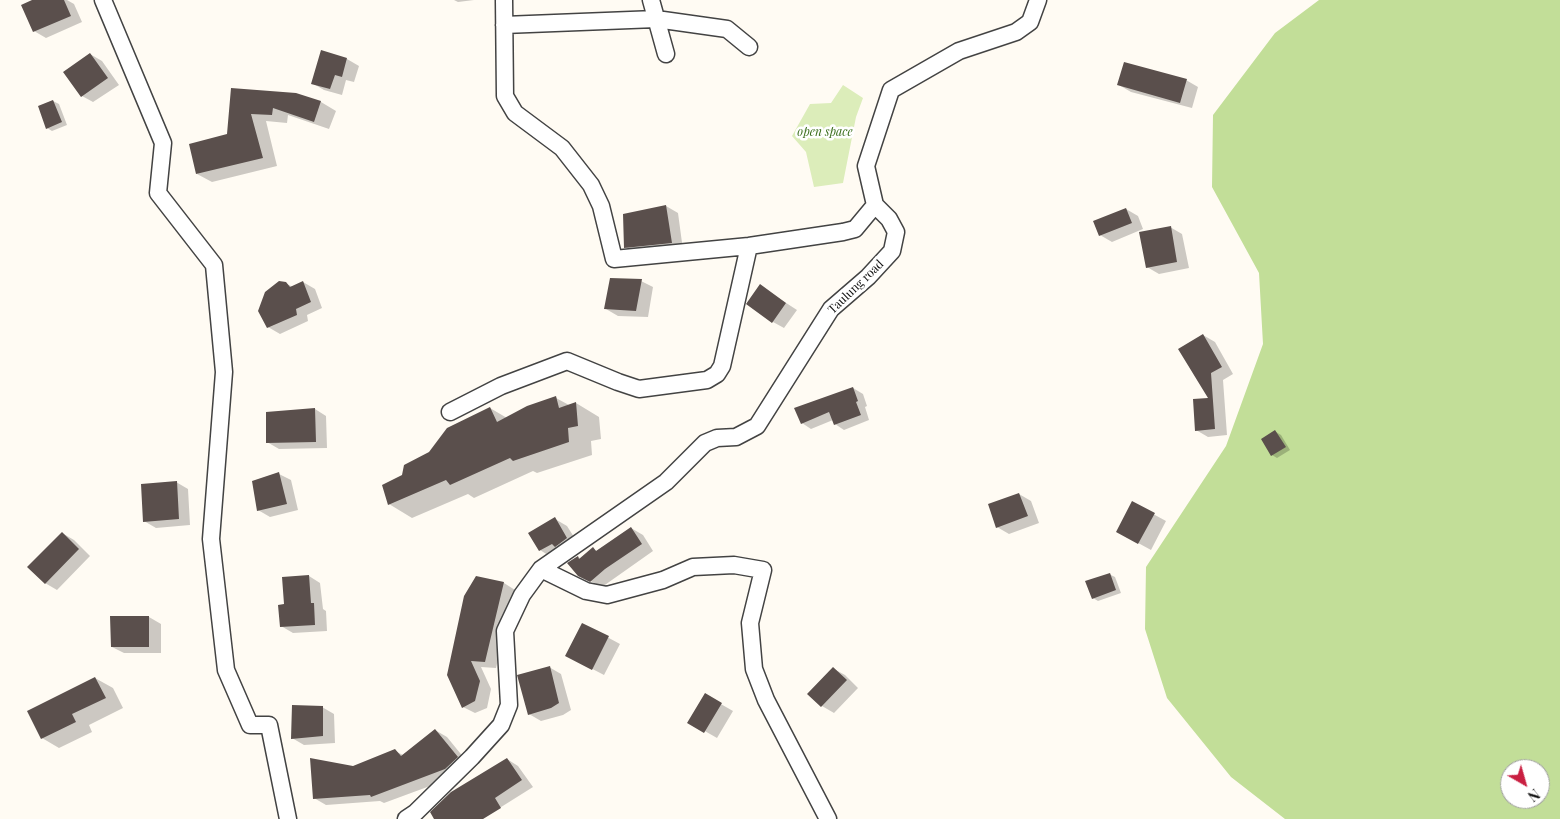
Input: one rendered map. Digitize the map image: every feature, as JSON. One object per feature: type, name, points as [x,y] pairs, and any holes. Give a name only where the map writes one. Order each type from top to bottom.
[{"type":"street","points":[[103,0],[163,143],[158,193],[214,265],[224,372],[211,539],[226,670],[250,725],[269,725],[288,819]]},
{"type":"street","points":[[504,0],[505,96],[515,113],[562,148],[591,186],[600,206],[614,259],[749,246],[843,232],[855,229],[875,205]]},
{"type":"street","points":[[651,0],[666,54]]},
{"type":"street","name":"Taulung road","points":[[406,819],[415,813],[501,725],[509,705],[505,631],[522,595],[541,569],[666,482],[705,443],[717,438],[736,437],[757,426],[831,309],[868,276],[892,251],[896,232],[889,219],[875,205],[866,166],[891,90],[959,51],[1016,32],[1030,22],[1038,0]]},
{"type":"street","points":[[504,25],[656,19],[727,29],[749,46]]},
{"type":"street","points":[[450,412],[501,386],[567,361],[639,389],[706,380],[717,374],[722,366],[749,246]]},
{"type":"street","points":[[541,569],[586,591],[607,595],[663,580],[693,567],[734,565],[762,570],[750,623],[754,669],[766,700],[828,819]]},
{"type":"green space","points":[[1319,0],[1560,0],[1560,819],[1285,819],[1231,777],[1167,698],[1145,629],[1146,567],[1226,446],[1263,344],[1259,273],[1212,187],[1213,115],[1275,33]]},
{"type":"green space","name":"open space","points":[[843,85],[863,98],[856,117],[843,183],[814,187],[806,152],[792,136],[810,104],[831,103]]},
{"type":"building","points":[[32,0],[64,0],[71,16],[33,32],[21,5]]},
{"type":"building","points":[[321,50],[347,58],[342,77],[335,75],[330,89],[311,84]]},
{"type":"building","points":[[90,53],[108,78],[81,97],[63,72]]},
{"type":"building","points":[[1124,62],[1187,79],[1180,103],[1117,85]]},
{"type":"building","points":[[231,88],[296,93],[321,101],[314,122],[273,108],[272,115],[251,114],[263,158],[196,174],[189,144],[227,134]]},
{"type":"building","points":[[53,100],[62,122],[46,129],[38,106]]},
{"type":"building","points":[[666,205],[672,243],[624,248],[623,214]]},
{"type":"building","points":[[1126,208],[1132,223],[1099,236],[1093,221]]},
{"type":"building","points":[[1171,226],[1177,262],[1146,268],[1139,232]]},
{"type":"building","points":[[610,278],[642,279],[636,311],[604,309]]},
{"type":"building","points":[[279,281],[286,282],[290,287],[303,281],[311,302],[296,309],[297,315],[267,328],[258,311],[265,292]]},
{"type":"building","points":[[760,284],[786,303],[772,323],[746,304]]},
{"type":"building","points":[[1203,334],[1222,367],[1211,373],[1215,429],[1195,431],[1193,399],[1208,398],[1178,349]]},
{"type":"building","points":[[853,387],[861,415],[834,425],[829,412],[801,424],[794,408]]},
{"type":"building","points":[[556,396],[559,408],[576,402],[578,426],[568,428],[569,442],[513,461],[510,458],[450,485],[446,480],[388,505],[382,485],[402,475],[404,465],[429,452],[447,428],[490,407],[497,422],[527,406]]},
{"type":"building","points":[[315,408],[316,442],[266,443],[266,412]]},
{"type":"building","points":[[1275,430],[1286,447],[1271,456],[1261,439]]},
{"type":"building","points":[[279,472],[287,504],[257,511],[252,481]]},
{"type":"building","points":[[177,481],[179,519],[143,522],[141,484]]},
{"type":"building","points":[[1019,493],[1028,516],[996,528],[988,504]]},
{"type":"building","points":[[1132,501],[1155,513],[1138,544],[1116,532]]},
{"type":"building","points":[[555,517],[567,538],[555,547],[552,544],[539,551],[528,533]]},
{"type":"building","points":[[631,527],[642,544],[605,569],[590,582],[578,576],[567,563],[578,556],[579,559],[593,547],[596,551]]},
{"type":"building","points":[[62,532],[79,549],[45,584],[27,567]]},
{"type":"building","points":[[1110,573],[1116,590],[1092,599],[1085,581]]},
{"type":"building","points":[[309,575],[311,603],[314,603],[315,625],[280,627],[278,605],[284,604],[282,577]]},
{"type":"building","points":[[476,576],[504,582],[485,662],[471,661],[480,681],[475,701],[462,708],[447,675],[464,596]]},
{"type":"building","points":[[110,616],[149,616],[149,647],[111,647]]},
{"type":"building","points":[[582,623],[609,636],[592,670],[565,656]]},
{"type":"building","points":[[550,666],[559,703],[551,708],[528,715],[517,675]]},
{"type":"building","points":[[833,667],[847,680],[821,707],[807,694]]},
{"type":"building","points":[[95,677],[106,698],[72,714],[76,722],[41,739],[27,711]]},
{"type":"building","points":[[705,693],[722,703],[704,733],[687,723]]},
{"type":"building","points":[[292,705],[323,706],[323,736],[291,739]]},
{"type":"building","points":[[435,729],[458,757],[445,769],[371,797],[370,795],[313,799],[310,758],[353,766],[395,749],[401,756]]},
{"type":"building","points":[[507,758],[522,780],[495,798],[501,808],[483,819],[434,819],[430,812],[451,792]]}]
